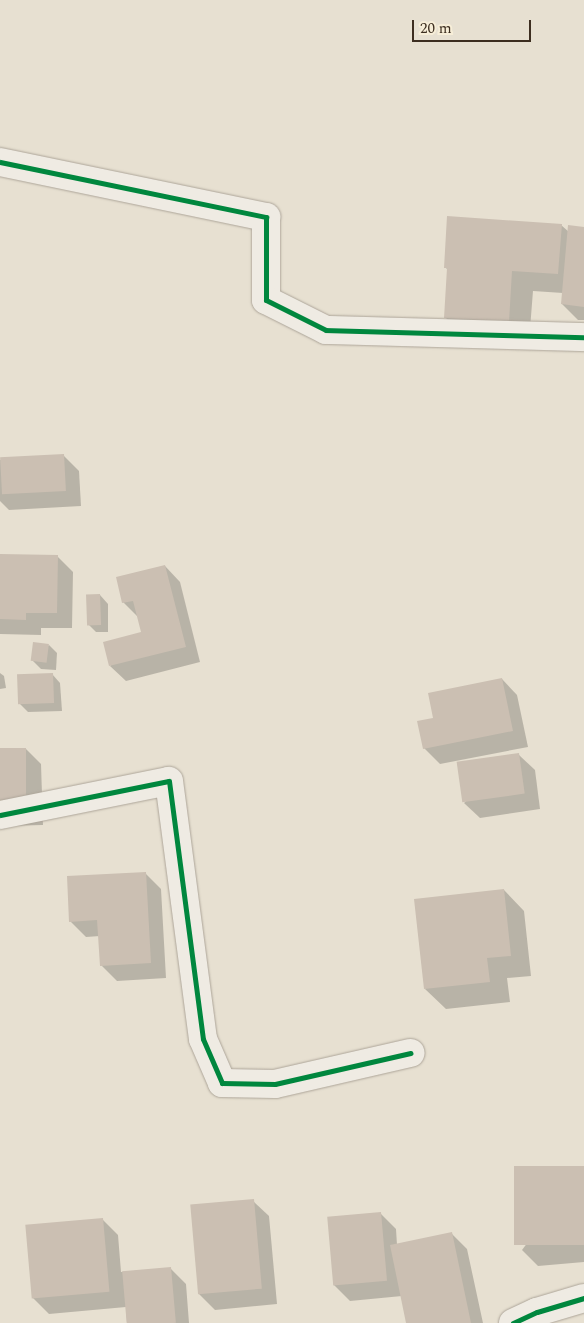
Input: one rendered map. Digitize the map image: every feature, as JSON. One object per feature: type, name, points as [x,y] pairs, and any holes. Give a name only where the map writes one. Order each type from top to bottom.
[{"type":"street","points":[[0,162],[266,217],[266,300],[326,330],[584,337]]},
{"type":"street","points":[[0,815],[169,781],[203,1039],[222,1083],[276,1084],[410,1053]]},
{"type":"street","points":[[513,1323],[537,1312],[584,1298]]},
{"type":"building","points":[[447,216],[562,224],[558,274],[512,271],[509,322],[444,318],[447,268],[444,268]]},
{"type":"building","points":[[568,225],[584,227],[584,307],[561,304]]},
{"type":"building","points":[[64,454],[66,491],[2,494],[0,457]]},
{"type":"building","points":[[0,554],[58,555],[57,613],[26,613],[26,620],[0,619]]},
{"type":"building","points":[[165,565],[186,647],[109,666],[103,642],[141,632],[133,601],[122,603],[116,577]]},
{"type":"building","points":[[86,594],[100,594],[101,625],[87,625]]},
{"type":"building","points":[[33,642],[49,644],[47,663],[31,661]]},
{"type":"building","points":[[53,673],[54,703],[18,704],[17,674]]},
{"type":"building","points":[[502,678],[513,731],[423,749],[417,721],[433,718],[428,693]]},
{"type":"building","points":[[0,748],[26,748],[26,811],[0,811]]},
{"type":"building","points":[[519,753],[525,794],[462,802],[457,762]]},
{"type":"building","points":[[146,872],[151,963],[100,966],[97,920],[69,922],[67,876]]},
{"type":"building","points":[[504,889],[511,956],[487,958],[490,982],[424,989],[414,899]]},
{"type":"building","points":[[514,1166],[584,1166],[584,1245],[514,1245]]},
{"type":"building","points":[[254,1199],[262,1289],[198,1294],[190,1205]]},
{"type":"building","points":[[381,1212],[387,1281],[333,1285],[327,1217]]},
{"type":"building","points":[[103,1218],[109,1292],[32,1299],[25,1225]]},
{"type":"building","points":[[452,1232],[471,1323],[406,1323],[390,1245]]},
{"type":"building","points":[[171,1267],[176,1323],[127,1323],[122,1271]]},
{"type":"cycle path","points":[[0,162],[266,217],[266,300],[326,330],[584,337]]},
{"type":"cycle path","points":[[0,815],[169,781],[203,1039],[222,1083],[275,1084],[410,1053]]},
{"type":"cycle path","points":[[513,1323],[537,1312],[584,1298]]}]
